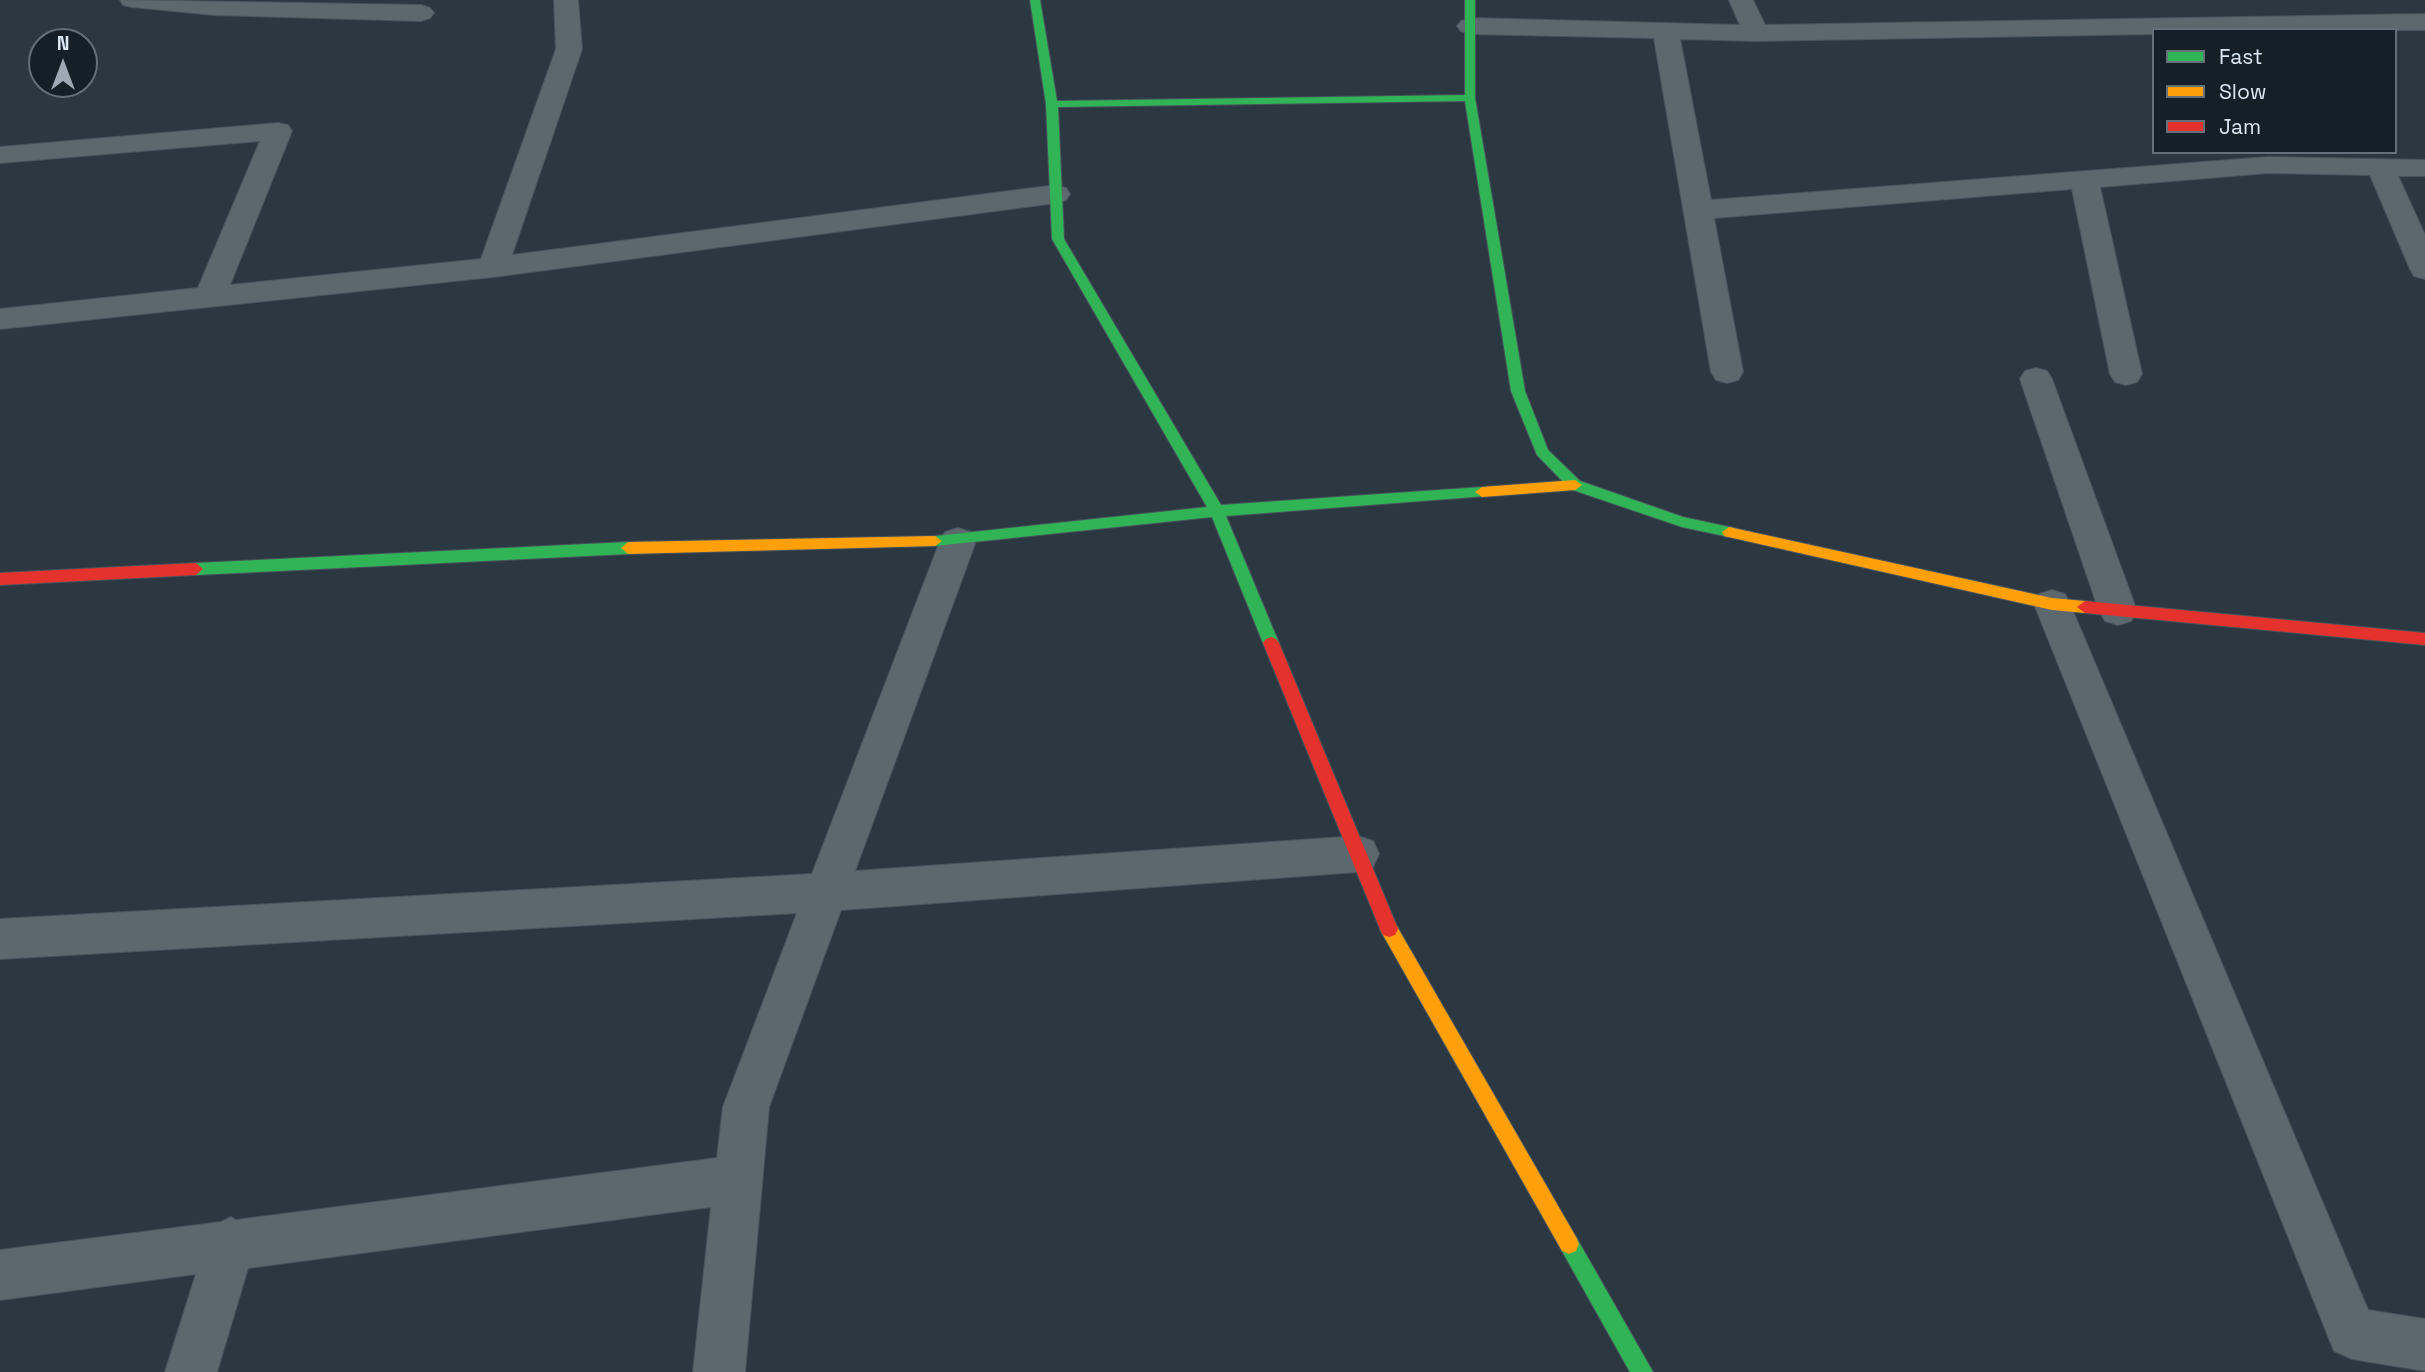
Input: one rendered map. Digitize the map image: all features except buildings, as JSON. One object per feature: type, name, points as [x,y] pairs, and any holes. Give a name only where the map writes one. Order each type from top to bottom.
[{"type":"street","points":[[132,0],[421,13]]},
{"type":"street","points":[[493,267],[569,49],[566,0]]},
{"type":"street","points":[[1035,0],[1052,104],[1058,239],[1217,512],[1391,934],[1642,1372]]},
{"type":"street","points":[[1471,0],[1470,98],[1518,391],[1542,452],[1575,485]]},
{"type":"street","points":[[1741,0],[1756,33]]},
{"type":"street","points":[[2160,26],[2163,0]]},
{"type":"street","points":[[1470,26],[1756,33],[1954,20],[2160,26],[2425,22]]},
{"type":"street","points":[[1666,31],[1727,372]]},
{"type":"street","points":[[1052,104],[1470,98]]},
{"type":"street","points":[[0,155],[278,131],[210,297]]},
{"type":"street","points":[[1698,209],[2268,165],[2425,168]]},
{"type":"street","points":[[2379,167],[2425,269]]},
{"type":"street","points":[[2084,179],[2126,374]]},
{"type":"street","points":[[0,318],[493,267],[1056,194]]},
{"type":"street","points":[[2036,380],[2118,611]]},
{"type":"street","points":[[0,579],[675,546],[958,541],[1217,512],[1575,485],[1682,522],[2052,604],[2425,639]]},
{"type":"street","points":[[719,1372],[746,1107],[958,541]]},
{"type":"street","points":[[2052,604],[2352,1333],[2425,1345]]},
{"type":"street","points":[[0,939],[827,892],[1358,854]]},
{"type":"street","points":[[0,1275],[231,1242],[738,1179]]},
{"type":"street","points":[[191,1372],[231,1242]]},
{"type":"traffic: fast","points":[[1035,0],[1052,104],[1058,239],[1217,511],[1271,643]]},
{"type":"traffic: fast","points":[[1470,0],[1470,98],[1518,391],[1542,452],[1575,485],[1682,522],[1729,532]]},
{"type":"traffic: fast","points":[[1052,104],[1470,98]]},
{"type":"traffic: fast","points":[[935,541],[1217,511],[1482,492]]},
{"type":"traffic: fast","points":[[196,569],[628,548]]},
{"type":"traffic: fast","points":[[1569,1244],[1642,1372]]},
{"type":"traffic: slow","points":[[1482,492],[1575,485]]},
{"type":"traffic: slow","points":[[1729,532],[2052,604],[2085,607]]},
{"type":"traffic: slow","points":[[628,548],[935,541]]},
{"type":"traffic: slow","points":[[1389,929],[1569,1244]]},
{"type":"traffic: jam","points":[[0,579],[196,569]]},
{"type":"traffic: jam","points":[[2085,607],[2425,639]]},
{"type":"traffic: jam","points":[[1271,643],[1389,929]]}]
